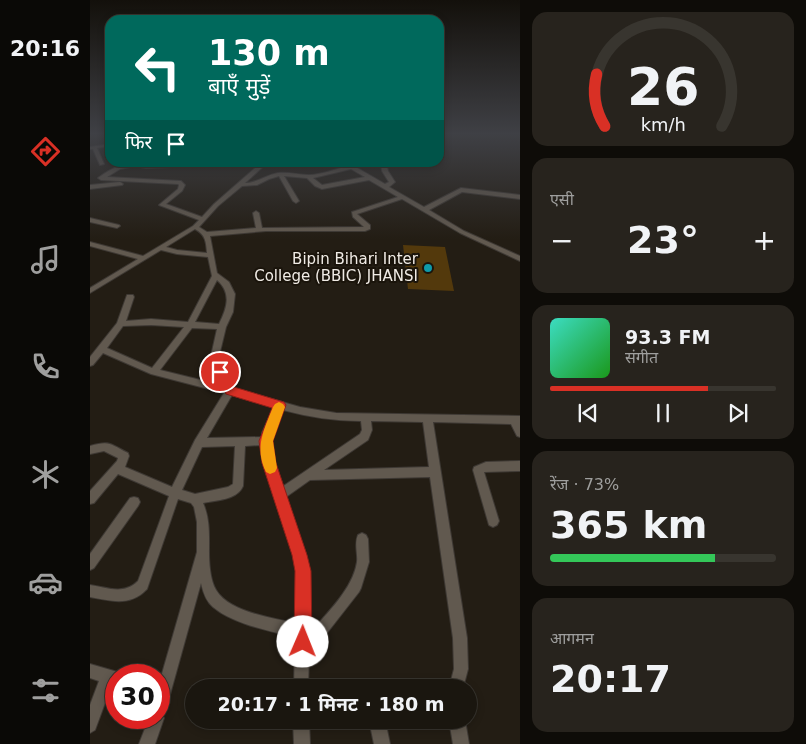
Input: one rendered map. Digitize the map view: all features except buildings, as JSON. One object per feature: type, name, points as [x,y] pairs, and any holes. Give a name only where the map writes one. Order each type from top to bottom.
[{"type":"street","points":[[90,186],[115,170]]},
{"type":"street","points":[[90,291],[195,227],[258,170]]},
{"type":"street","points":[[242,184],[255,185],[268,177],[281,174],[309,177],[339,170]]},
{"type":"street","points":[[355,170],[462,232],[520,259]]},
{"type":"street","points":[[385,170],[392,182],[385,187]]},
{"type":"street","points":[[281,174],[296,201]]},
{"type":"street","points":[[309,177],[322,187],[369,178]]},
{"type":"street","points":[[101,178],[181,184],[180,190],[162,205],[203,218]]},
{"type":"street","points":[[90,186],[147,180]]},
{"type":"street","points":[[424,210],[461,190],[520,197]]},
{"type":"street","points":[[195,227],[206,234],[259,230],[365,229],[368,228],[367,225],[355,216],[354,213],[402,196]]},
{"type":"street","points":[[256,213],[259,230]]},
{"type":"street","points":[[90,220],[117,226]]},
{"type":"street","points":[[206,234],[215,276],[226,284],[231,294],[229,312],[222,327],[215,361],[230,391]]},
{"type":"street","points":[[90,244],[144,258]]},
{"type":"street","points":[[160,248],[177,252],[209,255]]},
{"type":"street","points":[[154,372],[190,325],[215,276]]},
{"type":"street","points":[[91,364],[122,324],[130,297]]},
{"type":"street","points":[[122,324],[151,322],[222,327]]},
{"type":"street","points":[[102,349],[154,372],[313,414],[366,418],[517,420],[520,433]]},
{"type":"street","points":[[90,591],[127,597],[137,593],[143,585],[175,493],[199,444],[230,391]]},
{"type":"street","points":[[280,405],[266,441],[269,463],[300,555],[303,571],[301,679]]},
{"type":"street","points":[[279,495],[364,437],[367,430],[366,418]]},
{"type":"street","points":[[427,418],[460,638],[461,669],[458,679]]},
{"type":"street","points":[[199,444],[266,441]]},
{"type":"street","points":[[117,468],[175,493],[195,499],[231,492],[238,486],[240,442]]},
{"type":"street","points":[[90,450],[105,446],[124,456],[124,460],[90,499]]},
{"type":"street","points":[[493,521],[478,470],[486,467],[520,466]]},
{"type":"street","points":[[308,475],[435,472]]},
{"type":"street","points":[[195,499],[199,505],[203,522],[203,552],[210,593],[217,603],[229,611],[303,632]]},
{"type":"street","points":[[90,564],[134,502]]},
{"type":"street","points":[[302,653],[355,588],[363,562],[362,539]]},
{"type":"street","points":[[169,664],[203,552]]},
{"type":"street","points":[[90,672],[105,675]]},
{"type":"street","points":[[90,725],[105,692]]},
{"type":"street","points":[[147,744],[152,729]]},
{"type":"street","points":[[301,729],[302,744]]},
{"type":"street","points":[[379,729],[382,744]]},
{"type":"street","points":[[458,729],[460,744]]},
{"type":"slow traffic","points":[[270,468],[266,441],[279,407]]},
{"type":"place","name":"Bipin Bihari Inter College (BBIC) JHANSI","points":[[428,268]]},
{"type":"route","points":[[220,372],[230,391],[280,405],[266,441],[269,463],[300,555],[303,571],[303,642]]}]
